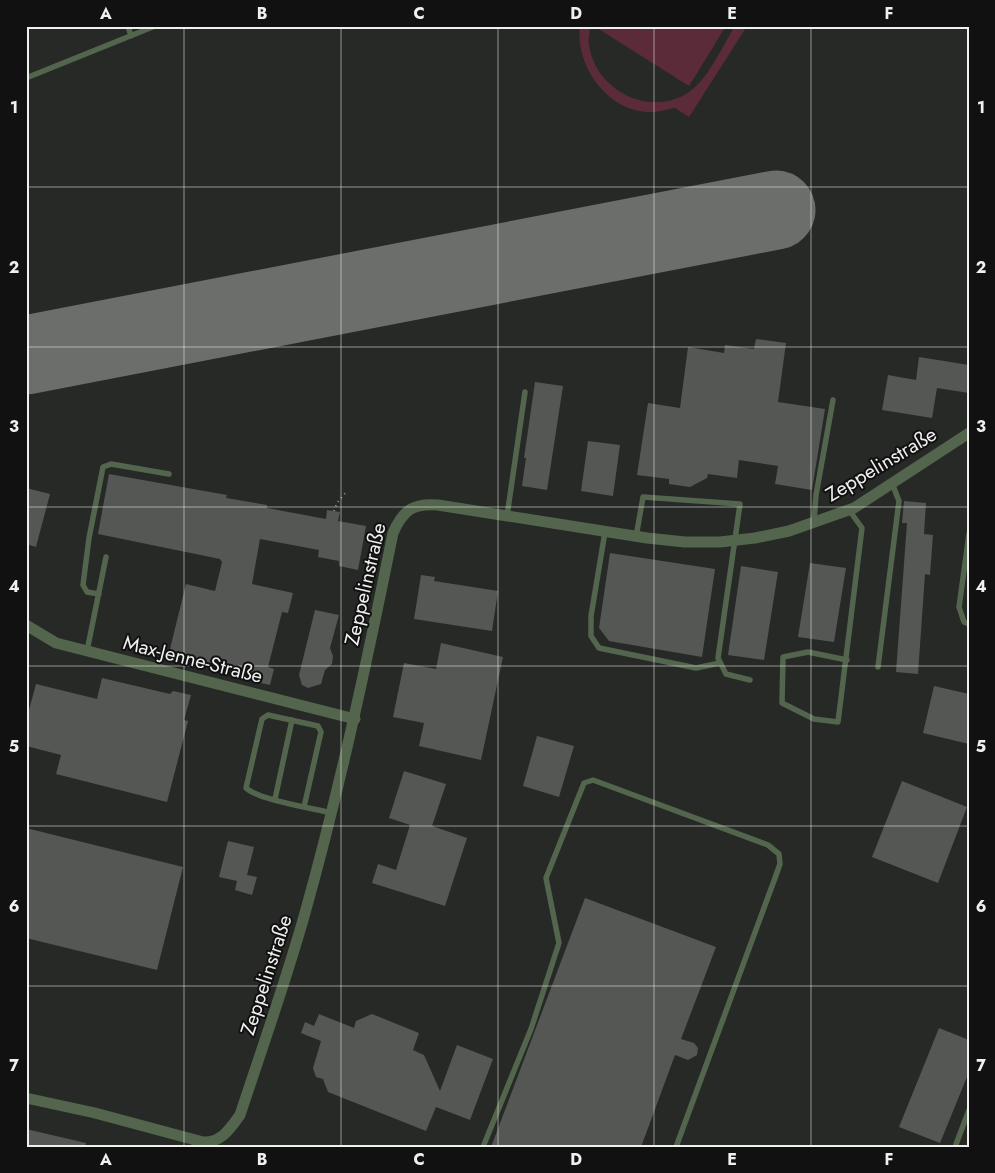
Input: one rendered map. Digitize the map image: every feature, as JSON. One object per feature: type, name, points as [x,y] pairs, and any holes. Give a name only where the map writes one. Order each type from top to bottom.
[{"type":"street","name":"Zeppelinstraße","points":[[212,1142],[228,1132],[240,1115],[305,915],[355,719],[393,533],[399,519],[409,510],[422,503],[636,537],[685,542],[734,540],[789,531],[849,510],[969,433]]},
{"type":"street","name":"Max-Jenne-Straße","points":[[26,625],[56,643],[355,719]]},
{"type":"street","points":[[26,1098],[50,1102],[203,1142],[212,1142],[224,1147]]},
{"type":"lane","points":[[128,26],[131,36]]},
{"type":"lane","points":[[26,78],[155,26]]},
{"type":"lane","points":[[507,516],[525,392]]},
{"type":"lane","points":[[814,523],[816,495],[833,400]]},
{"type":"lane","points":[[98,594],[87,592],[83,585],[89,538],[103,467],[111,464],[169,474]]},
{"type":"lane","points":[[878,667],[899,500],[892,483]]},
{"type":"lane","points":[[636,537],[643,497],[740,504],[718,658],[726,674],[750,680]]},
{"type":"lane","points":[[847,660],[808,652],[783,657],[782,704],[814,719],[838,722],[847,660],[862,528],[849,510]]},
{"type":"lane","points":[[605,532],[592,616],[591,636],[599,648],[696,668],[720,663]]},
{"type":"lane","points":[[969,534],[959,607],[964,622],[969,624]]},
{"type":"lane","points":[[87,651],[106,557]]},
{"type":"lane","points":[[304,807],[321,732],[318,726],[268,715],[262,718],[246,788],[252,794],[304,807],[332,813]]},
{"type":"lane","points":[[275,799],[292,720]]},
{"type":"lane","points":[[483,1147],[530,1030],[559,943],[546,878],[584,783],[593,780],[768,845],[779,854],[780,864],[776,878],[676,1147]]},
{"type":"lane","points":[[955,1147],[969,1110]]},
{"type":"path","points":[[334,511],[337,503],[347,491]]},
{"type":"shaded area","points":[[580,26],[590,26],[589,43],[593,61],[612,86],[625,95],[655,102],[671,100],[686,94],[694,88],[714,63],[735,26],[747,26],[689,117],[675,108],[655,112],[636,110],[621,105],[609,96],[589,71],[580,41]]},
{"type":"shaded area","points":[[594,26],[726,26],[689,86]]},
{"type":"building","points":[[756,339],[786,343],[778,402],[825,409],[812,490],[775,484],[778,466],[739,460],[737,478],[708,474],[707,478],[690,487],[669,484],[669,479],[637,475],[648,403],[680,408],[688,347],[724,353],[725,345],[754,349]]},
{"type":"building","points":[[919,357],[969,365],[969,393],[937,388],[932,418],[882,410],[888,375],[916,380]]},
{"type":"building","points":[[535,382],[563,386],[547,490],[522,486]]},
{"type":"building","points":[[588,441],[620,445],[613,496],[581,491]]},
{"type":"building","points":[[109,474],[227,495],[226,498],[267,505],[267,508],[326,519],[327,510],[340,512],[338,521],[366,526],[358,570],[339,566],[339,561],[318,557],[319,550],[260,539],[252,584],[293,593],[288,613],[282,612],[268,667],[274,669],[270,685],[252,681],[254,674],[169,653],[186,584],[215,591],[222,562],[220,559],[98,534]]},
{"type":"building","points":[[26,488],[50,494],[36,547],[26,544]]},
{"type":"building","points":[[904,501],[926,503],[924,534],[933,535],[930,575],[925,574],[918,674],[896,672],[907,523],[902,523]]},
{"type":"building","points":[[610,553],[715,569],[702,657],[609,641],[599,628]]},
{"type":"building","points":[[810,563],[846,568],[834,642],[798,637]]},
{"type":"building","points":[[741,566],[778,572],[764,660],[728,655]]},
{"type":"building","points":[[421,575],[435,577],[434,581],[498,591],[492,631],[414,619]]},
{"type":"building","points":[[315,610],[339,615],[330,648],[333,656],[332,664],[325,670],[321,684],[308,688],[302,685],[299,675]]},
{"type":"building","points":[[441,643],[503,657],[481,760],[419,746],[424,723],[393,717],[404,663],[436,669]]},
{"type":"building","points":[[102,678],[170,694],[173,691],[191,695],[184,720],[188,721],[167,802],[56,774],[61,755],[26,746],[26,721],[36,684],[97,699]]},
{"type":"building","points":[[934,686],[969,694],[969,744],[923,733]]},
{"type":"building","points":[[537,736],[574,746],[559,797],[523,786]]},
{"type":"building","points":[[404,771],[446,784],[432,826],[467,838],[445,906],[372,883],[378,864],[396,870],[410,825],[389,818]]},
{"type":"building","points":[[902,781],[967,807],[938,883],[872,857]]},
{"type":"building","points":[[26,828],[183,867],[157,970],[26,938]]},
{"type":"building","points":[[228,841],[254,847],[247,875],[257,877],[252,895],[235,890],[237,881],[219,877]]},
{"type":"building","points":[[585,898],[716,947],[681,1039],[694,1043],[698,1048],[697,1055],[688,1060],[675,1055],[641,1147],[491,1147]]},
{"type":"building","points":[[319,1014],[354,1028],[356,1021],[372,1014],[419,1033],[413,1050],[424,1055],[440,1091],[457,1045],[493,1059],[470,1120],[436,1107],[426,1131],[328,1092],[323,1079],[316,1077],[313,1068],[321,1041],[301,1033],[305,1022],[314,1026]]},
{"type":"building","points":[[939,1028],[969,1040],[969,1072],[940,1143],[899,1127]]},
{"type":"building","points":[[26,1129],[86,1143],[85,1147],[26,1147]]},
{"type":"runway","points":[[26,355],[776,210]]}]
